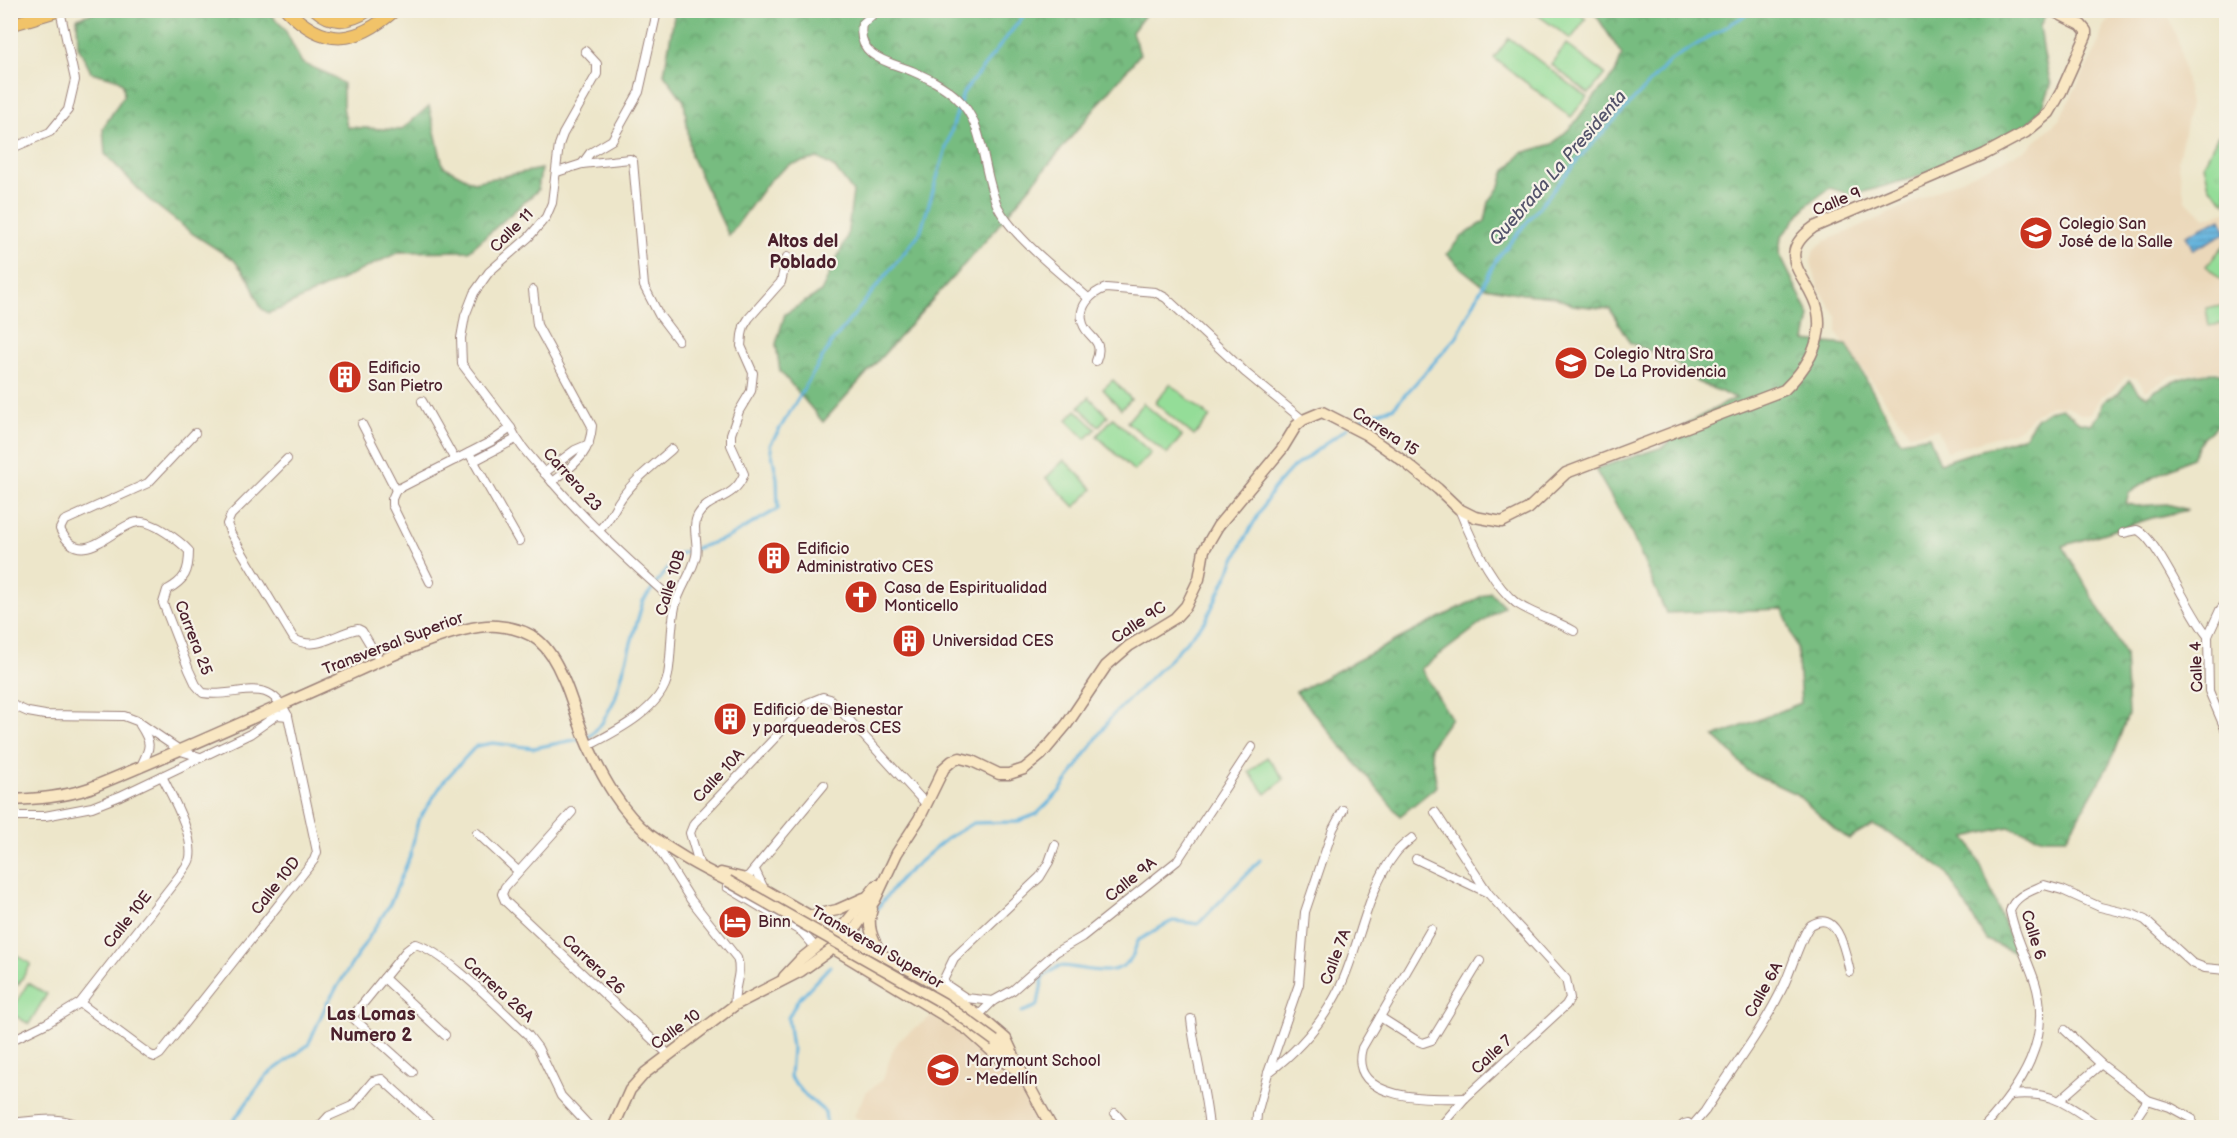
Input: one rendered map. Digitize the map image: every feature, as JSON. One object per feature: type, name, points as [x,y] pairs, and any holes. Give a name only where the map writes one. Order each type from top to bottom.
[{"type":"main road","points":[[10,25],[60,10]]},
{"type":"main road","points":[[286,10],[313,31],[333,38],[361,34],[378,26],[395,10]]},
{"type":"main road","points":[[316,10],[330,20],[341,21],[354,18],[369,10]]},
{"type":"street","points":[[10,149],[50,132],[68,110],[75,80],[60,10]]},
{"type":"street","points":[[878,10],[862,24],[860,38],[866,48],[879,59],[936,82],[957,98],[977,126],[995,198],[1012,228],[1088,298]]},
{"type":"street","name":"Calle 9","points":[[1459,509],[1475,517],[1502,522],[1528,509],[1566,473],[1784,390],[1801,373],[1811,356],[1818,336],[1819,314],[1816,303],[1794,263],[1793,254],[1800,238],[1814,227],[1985,154],[2038,124],[2049,113],[2061,92],[2086,36],[2086,31],[2081,25],[2051,10]]},
{"type":"street","points":[[582,164],[590,153],[612,140],[639,92],[656,16]]},
{"type":"street","name":"Calle 11","points":[[462,364],[462,326],[474,293],[489,272],[529,237],[546,217],[552,203],[559,146],[563,134],[597,74],[597,64],[585,51]]},
{"type":"street","points":[[557,172],[582,164],[630,159],[633,161],[644,286],[659,315],[678,340]]},
{"type":"street","name":"Calle 10B","points":[[586,740],[634,721],[656,698],[667,678],[670,637],[676,603],[696,556],[697,517],[702,510],[735,491],[744,474],[731,445],[731,434],[739,411],[751,391],[753,373],[741,345],[744,326],[781,282],[787,257]]},
{"type":"street","points":[[1096,361],[1099,347],[1095,338],[1083,326],[1082,315],[1088,298],[1098,290],[1106,288],[1155,292],[1166,298],[1246,373],[1303,420]]},
{"type":"street","points":[[533,290],[537,325],[592,426],[589,444],[581,458],[552,482]]},
{"type":"street","name":"Carrera 23","points":[[462,364],[512,428],[516,439],[552,482],[656,586],[676,603]]},
{"type":"street","points":[[422,401],[455,460]]},
{"type":"street","name":"Carrera 15","points":[[1303,420],[1322,412],[1365,434],[1402,460],[1459,509],[1470,536],[1497,583],[1517,603],[1574,631]]},
{"type":"street","name":"Calle 9C","points":[[952,761],[960,758],[972,760],[999,774],[1010,774],[1024,769],[1041,755],[1067,724],[1101,673],[1118,654],[1175,618],[1186,606],[1194,593],[1204,550],[1218,526],[1303,420]]},
{"type":"street","points":[[362,424],[396,490]]},
{"type":"street","points":[[430,582],[393,505],[392,499],[396,490],[512,428]]},
{"type":"street","name":"Carrera 25","points":[[195,433],[148,483],[64,521],[60,529],[65,539],[79,547],[99,544],[129,525],[139,522],[150,523],[182,543],[189,551],[189,568],[178,584],[166,590],[163,603],[196,685],[203,693],[216,695],[247,690],[260,691],[274,696],[282,704]]},
{"type":"street","points":[[474,461],[516,439]]},
{"type":"street","points":[[544,473],[575,450],[589,444]]},
{"type":"street","points":[[599,530],[611,519],[617,503],[633,484],[672,449]]},
{"type":"street","points":[[469,453],[519,541]]},
{"type":"street","points":[[287,459],[231,515],[227,524],[231,534],[294,639],[302,644],[310,645],[358,629],[362,631],[380,661]]},
{"type":"street","points":[[2123,533],[2137,530],[2145,534],[2208,636]]},
{"type":"street","name":"Calle 4","points":[[2226,603],[2220,610],[2208,636],[2209,691],[2226,731]]},
{"type":"street","name":"Transversal Superior","points":[[10,800],[77,793],[140,768],[380,661],[437,639],[477,627],[496,626],[516,629],[535,637],[548,648],[564,678],[586,740],[606,780],[625,808],[650,834],[727,884],[943,1003],[995,1041],[1022,1073],[1052,1128]]},
{"type":"street","name":"Calle 10A","points":[[703,869],[690,833],[694,823],[808,703],[826,697],[926,804]]},
{"type":"street","points":[[10,704],[28,712],[45,715],[124,716],[137,721],[181,750],[200,757]]},
{"type":"street","name":"Calle 10D","points":[[80,1003],[150,1055],[155,1057],[160,1054],[314,860],[317,852],[316,843],[288,716],[282,704]]},
{"type":"street","points":[[10,816],[45,816],[92,807],[250,734],[277,715],[288,716]]},
{"type":"street","points":[[137,721],[149,738],[149,745],[140,768]]},
{"type":"street","name":"Calle 9A","points":[[968,1030],[978,1015],[993,1001],[1013,990],[1056,952],[1082,937],[1177,861],[1252,747]]},
{"type":"street","name":"Calle 10","points":[[613,1128],[630,1090],[645,1073],[668,1054],[735,1005],[801,971],[849,937],[926,804],[944,768],[952,761]]},
{"type":"street","name":"Calle 10E","points":[[10,1041],[47,1023],[80,1003],[174,884],[190,859],[184,826],[162,776]]},
{"type":"street","points":[[746,879],[824,785]]},
{"type":"street","points":[[1256,1128],[1257,1114],[1268,1072],[1299,984],[1305,912],[1333,830],[1343,810]]},
{"type":"street","points":[[477,833],[518,871],[572,812]]},
{"type":"street","points":[[1435,812],[1488,893]]},
{"type":"street","points":[[650,834],[691,900],[737,958],[740,967],[734,996],[735,1005]]},
{"type":"street","name":"Calle 7A","points":[[1268,1072],[1294,1052],[1328,1008],[1347,971],[1365,918],[1387,868],[1396,853],[1412,838]]},
{"type":"street","points":[[934,993],[954,958],[1040,878],[1055,845]]},
{"type":"street","points":[[1416,859],[1488,893]]},
{"type":"street","points":[[703,869],[746,879],[925,978],[934,993],[968,1030],[1004,1062],[1022,1073]]},
{"type":"street","points":[[755,870],[764,889]]},
{"type":"street","name":"Carrera 26","points":[[518,871],[505,887],[502,894],[505,901],[668,1054]]},
{"type":"street","points":[[727,884],[802,932],[816,948]]},
{"type":"street","name":"Calle 6","points":[[1983,1128],[2011,1095],[2034,1055],[2039,1035],[2041,1017],[2035,982],[2010,911],[2012,903],[2020,897],[2044,885],[2062,890],[2100,907],[2134,915],[2145,920],[2192,963],[2205,968],[2226,970]]},
{"type":"street","name":"Calle 7","points":[[1439,1128],[1465,1098],[1566,1005],[1570,998],[1566,979],[1488,893]]},
{"type":"street","points":[[810,916],[872,898],[869,924],[881,954]]},
{"type":"street","name":"Calle 10","points":[[780,981],[801,959],[837,931],[872,898]]},
{"type":"street","name":"Calle 6A","points":[[1693,1126],[1705,1111],[1783,988],[1797,957],[1803,935],[1812,925],[1823,922],[1834,927],[1841,935],[1850,972]]},
{"type":"street","points":[[1431,929],[1362,1048],[1359,1057],[1361,1070],[1380,1088],[1408,1097],[1465,1098]]},
{"type":"street","name":"Carrera 26A","points":[[384,978],[406,951],[415,944],[426,947],[444,959],[528,1035],[538,1048],[561,1096],[591,1128]]},
{"type":"street","points":[[834,949],[902,989],[993,1001]]},
{"type":"street","points":[[1380,1017],[1416,1040],[1423,1042],[1432,1040],[1480,961]]},
{"type":"street","points":[[412,1072],[352,1017],[384,978],[445,1035]]},
{"type":"street","points":[[934,993],[978,1015],[1006,1039],[1022,1073]]},
{"type":"street","points":[[1191,1019],[1193,1040],[1205,1091],[1209,1128]]},
{"type":"street","points":[[2065,1030],[2101,1064],[2148,1100],[2170,1107],[2192,1119]]},
{"type":"street","points":[[2060,1100],[2101,1064]]},
{"type":"street","points":[[318,1128],[329,1116],[352,1106],[373,1081],[382,1079],[436,1128]]},
{"type":"street","points":[[2011,1095],[2031,1093],[2060,1100],[2102,1128]]},
{"type":"street","points":[[2127,1128],[2133,1124],[2148,1100]]},
{"type":"street","points":[[1115,1113],[1128,1128]]},
{"type":"street","points":[[10,1123],[56,1118],[68,1120],[85,1128]]},
{"type":"street","points":[[1680,1128],[1684,1124],[1693,1126]]},
{"type":"shaded area","name":"Colegio San José de la Salle","points":[[2118,11],[2166,11],[2179,44],[2190,105],[2178,160],[2185,200],[2206,218],[2226,211],[2226,369],[2173,375],[2146,391],[2137,378],[2125,376],[2114,390],[2101,396],[2091,414],[2080,414],[2067,406],[2051,405],[2037,413],[2018,430],[1947,451],[1938,429],[1910,434],[1837,334],[1837,317],[1818,287],[1811,262],[1814,249],[1825,241],[2027,149],[2059,120],[2098,46],[2103,27]]},
{"type":"shaded area","name":"Marymount School - Medellín","points":[[932,1016],[958,1029],[991,1060],[1023,1096],[1042,1127],[870,1127],[854,1116],[866,1092],[883,1080],[893,1049],[901,1038]]},
{"type":"green space","points":[[99,11],[267,11],[284,28],[302,63],[328,74],[343,84],[343,107],[347,127],[401,130],[429,106],[443,166],[473,182],[541,169],[538,190],[469,251],[399,252],[268,313],[261,308],[249,279],[234,260],[193,234],[148,199],[105,154],[103,128],[124,95],[123,84],[117,79],[91,72],[78,46],[77,18]]},
{"type":"green space","points":[[675,11],[1148,11],[1132,32],[1140,54],[987,239],[823,422],[780,371],[776,344],[785,314],[821,292],[847,237],[853,192],[835,168],[818,158],[789,165],[769,181],[729,236],[691,156],[684,101],[664,74]]},
{"type":"green space","points":[[1532,11],[1575,11],[1586,19],[1571,39]]},
{"type":"green space","points":[[1589,11],[2047,11],[2040,26],[2051,85],[2044,104],[2030,122],[1957,161],[1920,176],[1853,195],[1830,188],[1808,204],[1781,237],[1779,253],[1810,316],[1805,341],[1847,345],[1900,441],[1929,436],[1940,463],[2025,436],[2036,419],[2048,411],[2062,408],[2079,422],[2091,424],[2099,415],[2106,399],[2118,394],[2129,380],[2138,392],[2147,396],[2166,385],[2195,375],[2226,374],[2226,418],[2203,438],[2192,458],[2152,478],[2129,493],[2126,503],[2136,506],[2167,504],[2188,510],[2152,518],[2063,546],[2125,654],[2128,715],[2110,763],[2066,838],[2044,838],[2008,827],[1966,837],[1982,868],[2016,953],[1986,940],[1946,872],[1912,846],[1873,825],[1849,839],[1796,794],[1747,771],[1734,755],[1714,737],[1801,703],[1797,648],[1783,609],[1666,613],[1629,528],[1595,469],[1663,447],[1689,422],[1736,398],[1697,382],[1671,359],[1630,343],[1610,309],[1573,305],[1555,297],[1485,287],[1447,254],[1460,238],[1485,221],[1489,202],[1500,186],[1504,173],[1522,153],[1553,144],[1574,124],[1615,73],[1622,55],[1596,15]]},
{"type":"green space","points":[[1509,38],[1587,97],[1571,117],[1494,58]]},
{"type":"green space","points":[[1566,44],[1605,74],[1589,94],[1551,64]]},
{"type":"green space","points":[[2226,129],[2226,203],[2209,186],[2204,164],[2217,137]]},
{"type":"green space","points":[[2226,243],[2226,284],[2206,266]]},
{"type":"green space","points":[[2226,304],[2226,323],[2209,326],[2206,308]]},
{"type":"green space","points":[[1113,380],[1131,399],[1121,409],[1103,389]]},
{"type":"green space","points":[[1170,384],[1210,417],[1194,436],[1155,403]]},
{"type":"green space","points":[[1089,397],[1108,416],[1099,426],[1079,407]]},
{"type":"green space","points":[[1143,403],[1182,436],[1167,454],[1127,422]]},
{"type":"green space","points":[[1076,410],[1096,429],[1086,439],[1067,420]]},
{"type":"green space","points":[[1113,418],[1151,453],[1134,471],[1097,436]]},
{"type":"green space","points":[[1064,460],[1093,489],[1075,507],[1046,478]]},
{"type":"green space","points":[[1490,592],[1504,606],[1421,669],[1451,718],[1430,747],[1437,786],[1400,816],[1296,692]]},
{"type":"green space","points":[[1267,757],[1284,779],[1266,794],[1249,772]]},
{"type":"green space","points":[[10,951],[31,964],[18,985],[11,980]]},
{"type":"green space","points":[[28,983],[47,994],[29,1024],[10,1013]]},
{"type":"water","points":[[2221,218],[2226,233],[2193,250],[2186,235]]},
{"type":"waterway","points":[[586,737],[602,723],[615,699],[643,601],[679,554],[727,538],[778,509],[777,478],[770,445],[832,342],[920,233],[963,93],[1028,10]]},
{"type":"waterway","name":"Quebrada La Presidenta","points":[[1352,425],[1366,417],[1394,407],[1456,338],[1496,260],[1582,155],[1671,60],[1754,10]]},
{"type":"waterway","name":"Quebrada La Presidenta","points":[[876,910],[902,877],[946,839],[973,823],[1016,822],[1037,814],[1060,791],[1112,716],[1206,620],[1244,540],[1273,489],[1291,469],[1347,428]]},
{"type":"waterway","points":[[226,1128],[267,1075],[308,1045],[327,1003],[390,904],[410,856],[418,821],[444,781],[476,746],[493,743],[534,748],[579,739]]},
{"type":"waterway","points":[[1022,1012],[1038,1004],[1043,977],[1059,966],[1098,971],[1117,969],[1125,965],[1132,957],[1139,940],[1167,924],[1173,921],[1198,924],[1260,860]]},
{"type":"waterway","name":"Quebrada La Presidenta","points":[[827,1128],[825,1112],[804,1094],[790,1077],[792,1048],[788,1018],[797,1001],[830,966]]},
{"type":"place","name":"Colegio San José de la Salle","points":[[2036,233]]},
{"type":"place","name":"Colegio Ntra Sra De La Providencia","points":[[1571,363]]},
{"type":"place","name":"Edificio San Pietro","points":[[345,377]]},
{"type":"place","name":"Edificio Administrativo CES","points":[[774,558]]},
{"type":"place","name":"Casa de Espiritualidad Monticello","points":[[861,597]]},
{"type":"place","name":"Universidad CES","points":[[909,641]]},
{"type":"place","name":"Edificio de Bienestar y parqueaderos CES","points":[[730,719]]},
{"type":"place","name":"Binn","points":[[735,922]]},
{"type":"place","name":"Marymount School - Medellín","points":[[943,1070]]},
{"type":"district","name":"Altos del Poblado","points":[[803,251]]},
{"type":"district","name":"Las Lomas Numero 2","points":[[371,1024]]}]
